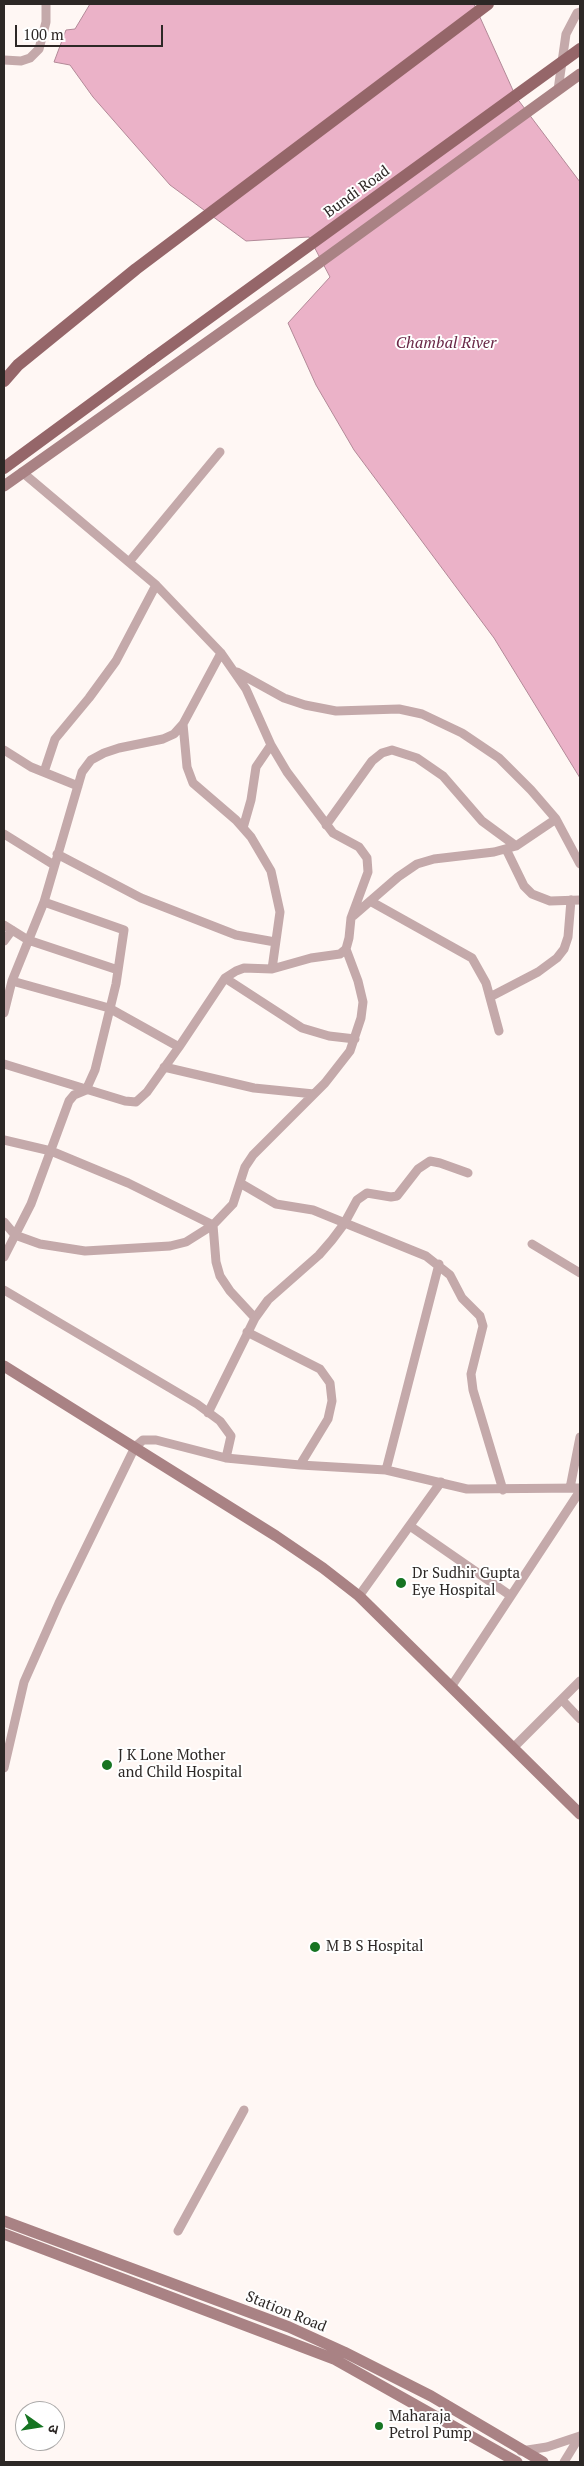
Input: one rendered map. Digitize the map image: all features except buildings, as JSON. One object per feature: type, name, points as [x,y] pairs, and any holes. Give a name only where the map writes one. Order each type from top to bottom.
[{"type":"main road","points":[[4,380],[18,365],[136,269],[488,4]]},
{"type":"main road","name":"Bundi Road","points":[[4,468],[580,49]]},
{"type":"street","points":[[4,60],[21,61],[30,58],[40,49],[46,22],[46,4]]},
{"type":"street","points":[[558,90],[566,34],[577,13],[580,12]]},
{"type":"street","points":[[4,486],[312,268],[580,74]]},
{"type":"street","points":[[129,562],[220,452]]},
{"type":"street","points":[[4,1064],[86,1090],[125,1101],[136,1102],[147,1092],[225,978],[244,968],[272,969],[303,960],[340,954],[346,949],[351,918],[368,872],[367,858],[359,847],[333,833],[326,825],[272,745],[246,689],[221,653],[156,585],[22,472]]},
{"type":"street","points":[[44,772],[56,738],[94,692],[116,660],[156,585]]},
{"type":"street","points":[[4,1013],[12,981],[44,902],[82,772],[91,760],[119,748],[163,739],[174,734],[183,724],[221,653]]},
{"type":"street","points":[[235,671],[284,698],[305,705],[336,711],[399,709],[437,720],[462,733],[499,758],[556,819],[580,864]]},
{"type":"street","points":[[183,724],[187,767],[193,783],[251,837],[271,871],[280,912],[272,969]]},
{"type":"street","points":[[243,828],[251,800],[256,767],[272,745]]},
{"type":"street","points":[[4,750],[14,758],[78,786]]},
{"type":"street","points":[[326,825],[372,761],[382,753],[392,750],[417,758],[443,776],[482,821],[516,846]]},
{"type":"street","points":[[351,918],[398,877],[417,864],[434,859],[516,846],[556,819]]},
{"type":"street","points":[[4,834],[54,865]]},
{"type":"street","points":[[490,997],[538,972],[557,958],[564,949],[576,900],[550,901],[532,894],[524,886],[506,849]]},
{"type":"street","points":[[57,854],[141,898],[236,935],[275,942]]},
{"type":"street","points":[[370,901],[472,958],[479,968],[490,997],[499,1031]]},
{"type":"street","points":[[4,1257],[31,1204],[69,1101],[74,1095],[86,1090],[95,1070],[118,970],[124,930],[44,902]]},
{"type":"street","points":[[4,941],[8,927],[28,940],[118,970]]},
{"type":"street","points":[[4,1222],[15,1236],[40,1244],[85,1251],[170,1246],[186,1242],[213,1226],[233,1204],[245,1167],[253,1155],[314,1094],[350,1051],[355,1039],[364,1002],[346,949]]},
{"type":"street","points":[[225,978],[302,1028],[329,1036],[355,1039]]},
{"type":"street","points":[[12,981],[109,1008],[179,1047]]},
{"type":"street","points":[[164,1067],[254,1088],[314,1094]]},
{"type":"street","points":[[4,1140],[51,1151],[128,1183],[213,1226]]},
{"type":"street","points":[[208,1413],[255,1318],[268,1300],[319,1255],[344,1224],[357,1200],[367,1193],[397,1196],[418,1170],[430,1161],[468,1174]]},
{"type":"street","points":[[240,1183],[276,1204],[313,1210],[378,1236],[439,1264],[450,1275],[462,1298],[480,1316],[483,1326],[471,1374],[473,1390],[503,1490]]},
{"type":"street","points":[[213,1226],[216,1262],[220,1276],[230,1291],[255,1318]]},
{"type":"street","points":[[532,1244],[580,1273]]},
{"type":"street","points":[[386,1470],[439,1264]]},
{"type":"street","points":[[4,1290],[220,1421],[231,1436],[226,1458]]},
{"type":"street","points":[[247,1332],[320,1369],[330,1383],[332,1401],[328,1419],[300,1466]]},
{"type":"street","points":[[4,1366],[276,1536],[323,1568],[359,1596],[580,1814]]},
{"type":"street","points":[[570,1488],[580,1437]]},
{"type":"street","points":[[4,1768],[24,1682],[59,1603],[135,1447],[143,1440],[156,1440],[226,1458],[300,1466],[386,1470],[467,1489],[580,1489],[451,1687]]},
{"type":"street","points":[[359,1596],[441,1482]]},
{"type":"street","points":[[410,1526],[511,1596]]},
{"type":"street","points":[[513,1748],[563,1701],[580,1681]]},
{"type":"street","points":[[563,1701],[580,1719]]},
{"type":"street","points":[[178,2231],[244,2110]]},
{"type":"street","name":"Station Road","points":[[4,2221],[289,2327],[431,2396],[521,2451],[543,2462]]},
{"type":"street","name":"Station Road","points":[[4,2234],[334,2359],[517,2462]]},
{"type":"street","points":[[521,2451],[547,2447],[580,2436]]},
{"type":"street","points":[[564,2462],[580,2436]]},
{"type":"water","name":"Chambal River","points":[[90,4],[474,4],[516,97],[580,182],[580,778],[494,638],[354,450],[316,385],[288,323],[330,277],[309,237],[246,241],[170,185],[93,97],[70,65],[54,62],[66,30],[75,29]]},
{"type":"place","name":"Dr Sudhir Gupta Eye Hospital","points":[[401,1583]]},
{"type":"place","name":"J K Lone Mother and Child Hospital","points":[[107,1765]]},
{"type":"place","name":"M B S Hospital","points":[[315,1947]]},
{"type":"place","name":"Maharaja Petrol Pump","points":[[379,2426]]}]
